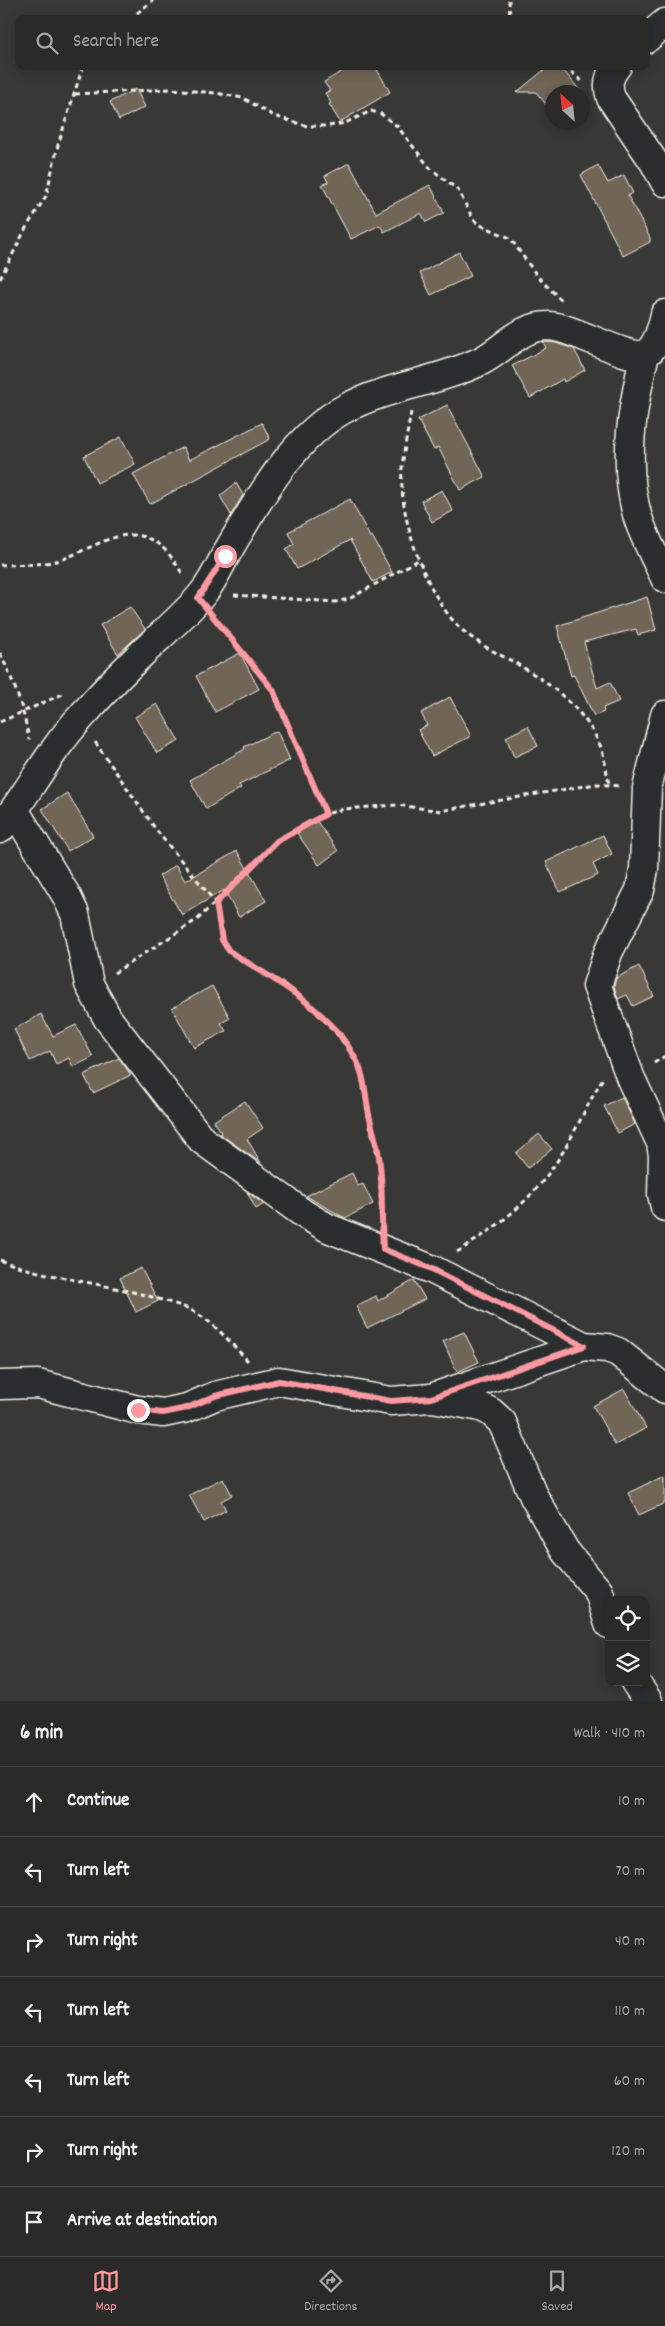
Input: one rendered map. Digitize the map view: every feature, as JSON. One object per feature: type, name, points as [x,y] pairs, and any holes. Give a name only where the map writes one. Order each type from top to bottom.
[{"type":"street","points":[[650,36],[665,23]]},
{"type":"street","points":[[613,70],[607,86],[611,98],[654,162],[665,182]]},
{"type":"street","points":[[665,314],[663,325],[651,349],[645,354],[630,355],[581,334],[550,326],[532,328],[515,336],[483,360],[344,408],[314,432],[260,495],[201,595],[184,616],[135,660],[81,717],[50,755],[7,820],[66,895],[75,914],[89,984],[108,1019],[202,1140],[304,1214],[328,1228],[432,1269],[584,1346],[607,1348],[618,1352],[665,1389]]},
{"type":"street","points":[[645,354],[632,415],[630,452],[638,518],[665,578]]},
{"type":"street","points":[[665,716],[649,774],[646,802],[655,845],[644,869],[640,890],[608,953],[597,986],[620,1050],[661,1143],[663,1156],[662,1194],[665,1207]]},
{"type":"street","points":[[0,1385],[38,1384],[138,1410],[163,1413],[187,1408],[215,1396],[279,1381],[391,1401],[431,1398],[584,1346]]},
{"type":"street","points":[[431,1398],[481,1407],[491,1412],[502,1422],[534,1497],[565,1551],[599,1592],[605,1611]]},
{"type":"street","points":[[639,1686],[648,1701]]},
{"type":"path","points":[[135,15],[153,0]]},
{"type":"path","points":[[509,0],[510,15]]},
{"type":"path","points":[[0,279],[26,228],[46,196],[58,145],[82,70]]},
{"type":"path","points":[[75,94],[171,89],[216,93],[243,98],[274,116],[307,126],[329,126],[345,123],[371,111],[381,114],[397,126],[430,168],[458,190],[473,219],[478,224],[510,238],[538,277],[561,299],[571,313],[581,334]]},
{"type":"path","points":[[415,384],[402,470],[406,521],[420,560],[440,604],[459,627],[491,650],[534,674],[562,695],[585,718],[600,745],[609,784]]},
{"type":"path","points":[[0,565],[52,562],[67,558],[110,537],[136,535],[146,537],[162,547],[273,690],[326,814]]},
{"type":"path","points":[[201,595],[335,602],[349,598],[420,560]]},
{"type":"path","points":[[0,653],[24,712]]},
{"type":"path","points":[[81,717],[114,771],[157,831],[216,903],[222,940],[227,949],[292,990],[331,1026],[355,1057],[361,1070],[370,1124],[380,1165],[383,1249]]},
{"type":"path","points":[[96,998],[114,972],[198,919],[277,841],[326,814],[344,809],[397,805],[435,811],[452,810],[485,802],[609,784],[620,785],[646,802]]},
{"type":"path","points":[[432,1269],[480,1238],[517,1208],[545,1178],[584,1117],[594,1092],[620,1050]]},
{"type":"path","points":[[0,1260],[26,1270],[102,1284],[152,1297],[197,1313],[225,1336],[255,1368],[279,1381]]},
{"type":"building","points":[[344,70],[377,70],[390,92],[340,122],[329,104],[331,103],[325,93],[330,91],[324,82]]},
{"type":"building","points":[[544,70],[563,70],[575,85],[545,85],[545,103],[536,92],[517,92]]},
{"type":"building","points":[[136,89],[145,107],[119,120],[110,102]]},
{"type":"building","points":[[349,163],[376,213],[430,185],[444,213],[426,222],[421,213],[384,232],[380,225],[351,239],[322,185],[328,182],[325,176]]},
{"type":"building","points":[[598,165],[608,183],[624,175],[633,193],[628,196],[650,238],[650,242],[623,256],[581,175]]},
{"type":"building","points":[[459,252],[471,276],[431,295],[420,273]]},
{"type":"building","points":[[543,342],[556,343],[574,349],[585,370],[564,382],[563,379],[530,398],[512,366],[546,348]]},
{"type":"building","points":[[447,405],[485,477],[460,490],[438,447],[434,450],[418,420]]},
{"type":"building","points":[[262,423],[270,439],[150,504],[133,474],[183,447],[189,460]]},
{"type":"building","points":[[121,437],[135,464],[97,483],[84,456]]},
{"type":"building","points":[[236,483],[243,495],[231,515],[220,496]]},
{"type":"building","points":[[442,490],[453,511],[432,522],[421,501]]},
{"type":"building","points":[[350,499],[370,537],[372,536],[392,572],[373,582],[350,540],[297,569],[286,549],[294,544],[288,532]]},
{"type":"building","points":[[647,597],[656,630],[638,635],[636,629],[584,642],[597,688],[610,682],[619,701],[603,708],[604,712],[594,716],[574,675],[571,676],[557,626]]},
{"type":"building","points":[[130,607],[145,629],[118,654],[100,625]]},
{"type":"building","points":[[240,653],[259,689],[215,712],[196,676]]},
{"type":"building","points":[[450,697],[471,736],[432,756],[418,730],[427,725],[421,713]]},
{"type":"building","points":[[157,704],[179,741],[157,753],[135,717]]},
{"type":"building","points":[[528,726],[538,746],[514,757],[506,737]]},
{"type":"building","points":[[277,731],[290,760],[239,785],[241,788],[206,809],[190,780],[245,749],[244,747]]},
{"type":"building","points":[[67,793],[93,836],[68,851],[42,809]]},
{"type":"building","points":[[316,820],[338,851],[319,865],[297,833]]},
{"type":"building","points":[[603,835],[612,854],[593,864],[598,875],[560,892],[546,862]]},
{"type":"building","points":[[237,851],[266,901],[239,917],[224,890],[182,915],[159,876],[176,865],[185,881]]},
{"type":"building","points":[[639,966],[654,996],[633,1006],[627,995],[618,999],[614,986],[616,978]]},
{"type":"building","points":[[212,986],[230,1018],[221,1023],[226,1031],[194,1048],[172,1008]]},
{"type":"building","points":[[41,1014],[53,1036],[76,1025],[93,1057],[73,1067],[69,1058],[56,1064],[50,1051],[30,1061],[14,1029]]},
{"type":"building","points":[[119,1058],[131,1075],[93,1093],[84,1075]]},
{"type":"building","points":[[622,1097],[635,1124],[618,1133],[604,1106]]},
{"type":"building","points":[[245,1101],[263,1128],[247,1139],[261,1163],[220,1134],[221,1132],[214,1121]]},
{"type":"building","points":[[539,1134],[552,1149],[528,1168],[516,1153]]},
{"type":"building","points":[[352,1173],[358,1186],[363,1184],[373,1204],[345,1218],[306,1196]]},
{"type":"building","points":[[247,1192],[264,1204],[256,1209]]},
{"type":"building","points":[[141,1268],[158,1301],[136,1312],[120,1278]]},
{"type":"building","points":[[414,1280],[425,1299],[367,1328],[356,1306],[376,1296],[378,1301]]},
{"type":"building","points":[[464,1332],[479,1362],[457,1372],[443,1341]]},
{"type":"building","points":[[624,1389],[646,1428],[615,1445],[593,1406]]},
{"type":"building","points":[[665,1475],[665,1503],[639,1515],[628,1493]]},
{"type":"building","points":[[223,1478],[232,1495],[221,1501],[226,1510],[204,1522],[189,1495]]},
{"type":"route","points":[[138,1410],[163,1413],[187,1408],[215,1396],[279,1381],[391,1401],[431,1398],[584,1346],[432,1269],[383,1249],[380,1165],[370,1124],[361,1070],[355,1057],[325,1019],[312,1007],[292,990],[229,951],[224,945],[216,903],[277,841],[326,814],[281,713],[273,690],[198,598],[204,592],[225,556]]}]
